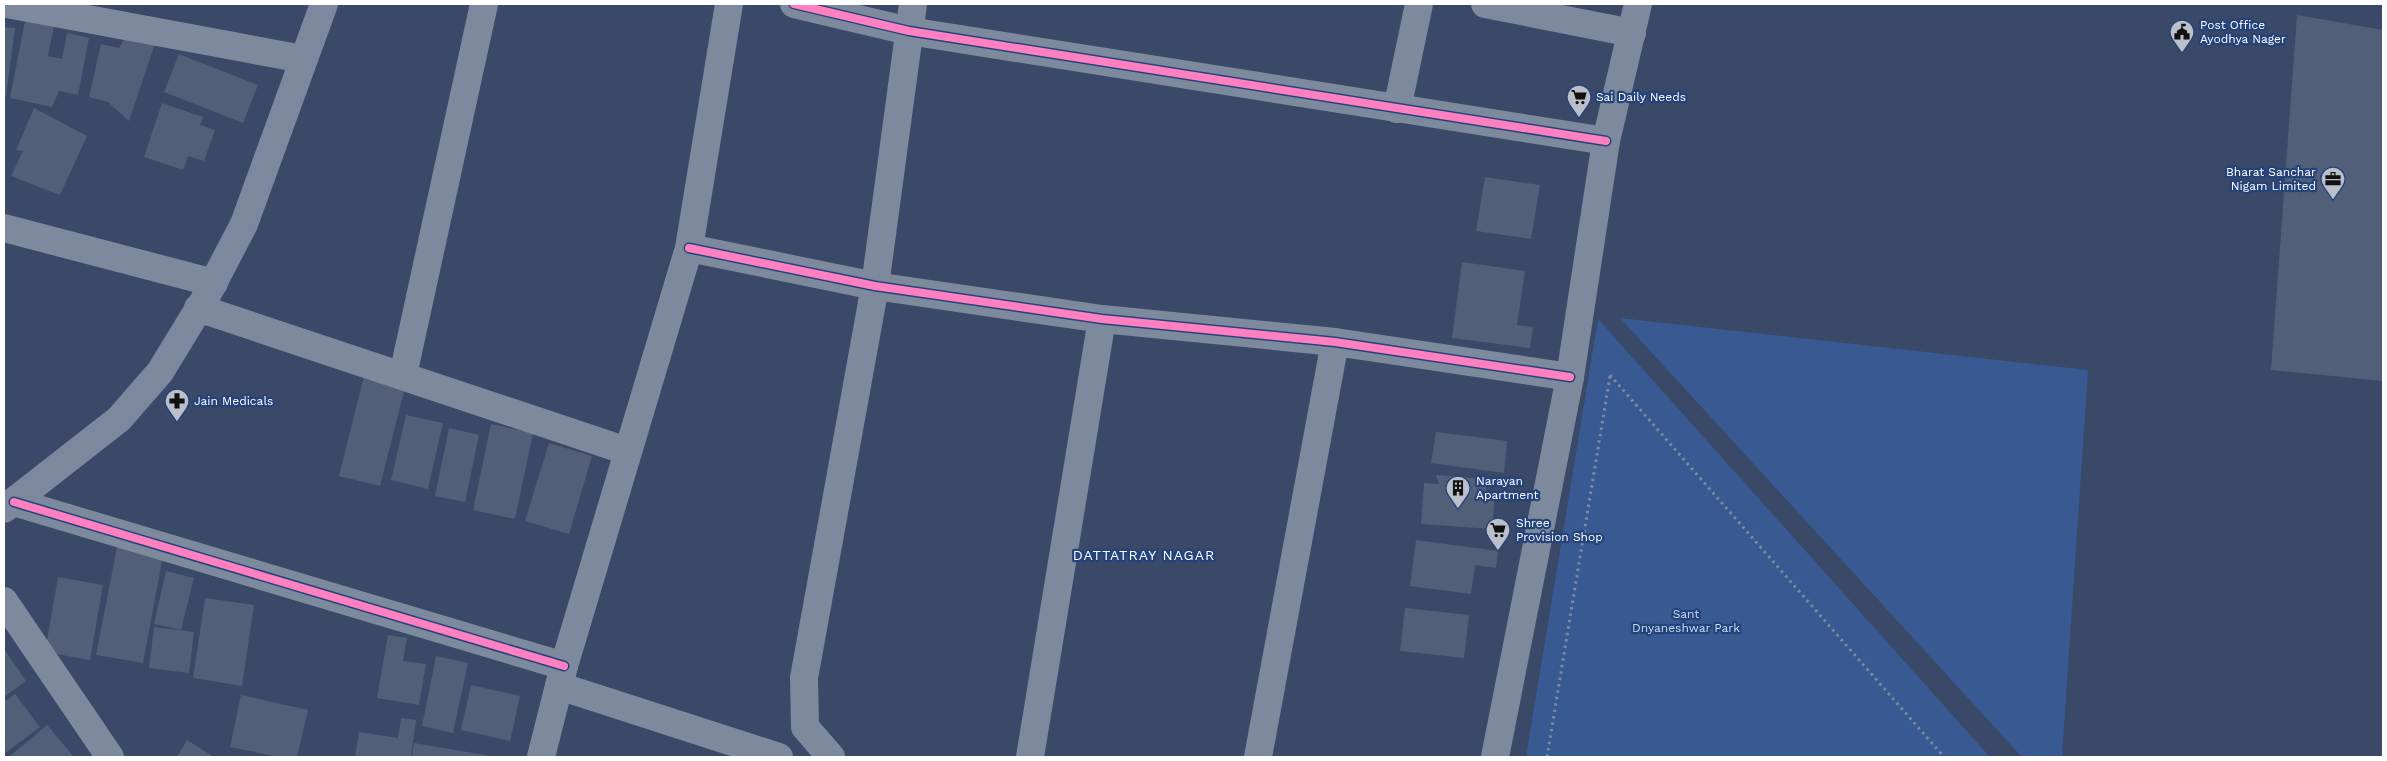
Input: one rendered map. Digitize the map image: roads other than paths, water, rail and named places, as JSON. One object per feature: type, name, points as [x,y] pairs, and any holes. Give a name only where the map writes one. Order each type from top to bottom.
[{"type":"main road","points":[[9,505],[119,419],[160,372],[214,283],[244,224],[324,4]]},
{"type":"street","points":[[7,4],[303,59]]},
{"type":"street","points":[[403,375],[484,4]]},
{"type":"street","points":[[541,757],[561,676],[689,248],[729,4]]},
{"type":"street","points":[[794,4],[909,31],[1397,109],[1606,140]]},
{"type":"street","points":[[831,757],[805,727],[804,678],[875,286],[913,4]]},
{"type":"street","points":[[1397,109],[1419,4]]},
{"type":"street","points":[[1485,4],[1632,33]]},
{"type":"street","points":[[1495,757],[1570,377],[1606,140],[1638,4]]},
{"type":"street","points":[[4,228],[214,283]]},
{"type":"street","points":[[689,248],[875,286],[1102,319],[1335,342],[1570,377]]},
{"type":"street","points":[[198,308],[627,451]]},
{"type":"street","points":[[1030,757],[1102,319]]},
{"type":"street","points":[[1258,757],[1335,342]]},
{"type":"street","points":[[9,505],[561,676],[778,757]]},
{"type":"street","points":[[4,601],[110,757]]},
{"type":"place","name":"Post Office Ayodhya Nager","points":[[2182,53]]},
{"type":"place","name":"Sai Daily Needs","points":[[1579,118]]},
{"type":"place","name":"Bharat Sanchar Nigam Limited","points":[[2333,200]]},
{"type":"place","name":"Jain Medicals","points":[[177,422]]},
{"type":"place","name":"Narayan Apartment","points":[[1458,509]]},
{"type":"place","name":"Shree Provision Shop","points":[[1498,551]]},
{"type":"district","name":"DATTATRAY NAGAR","points":[[1144,555]]},
{"type":"park label","name":"Sant Dnyaneshwar Park","points":[[1686,621]]}]
